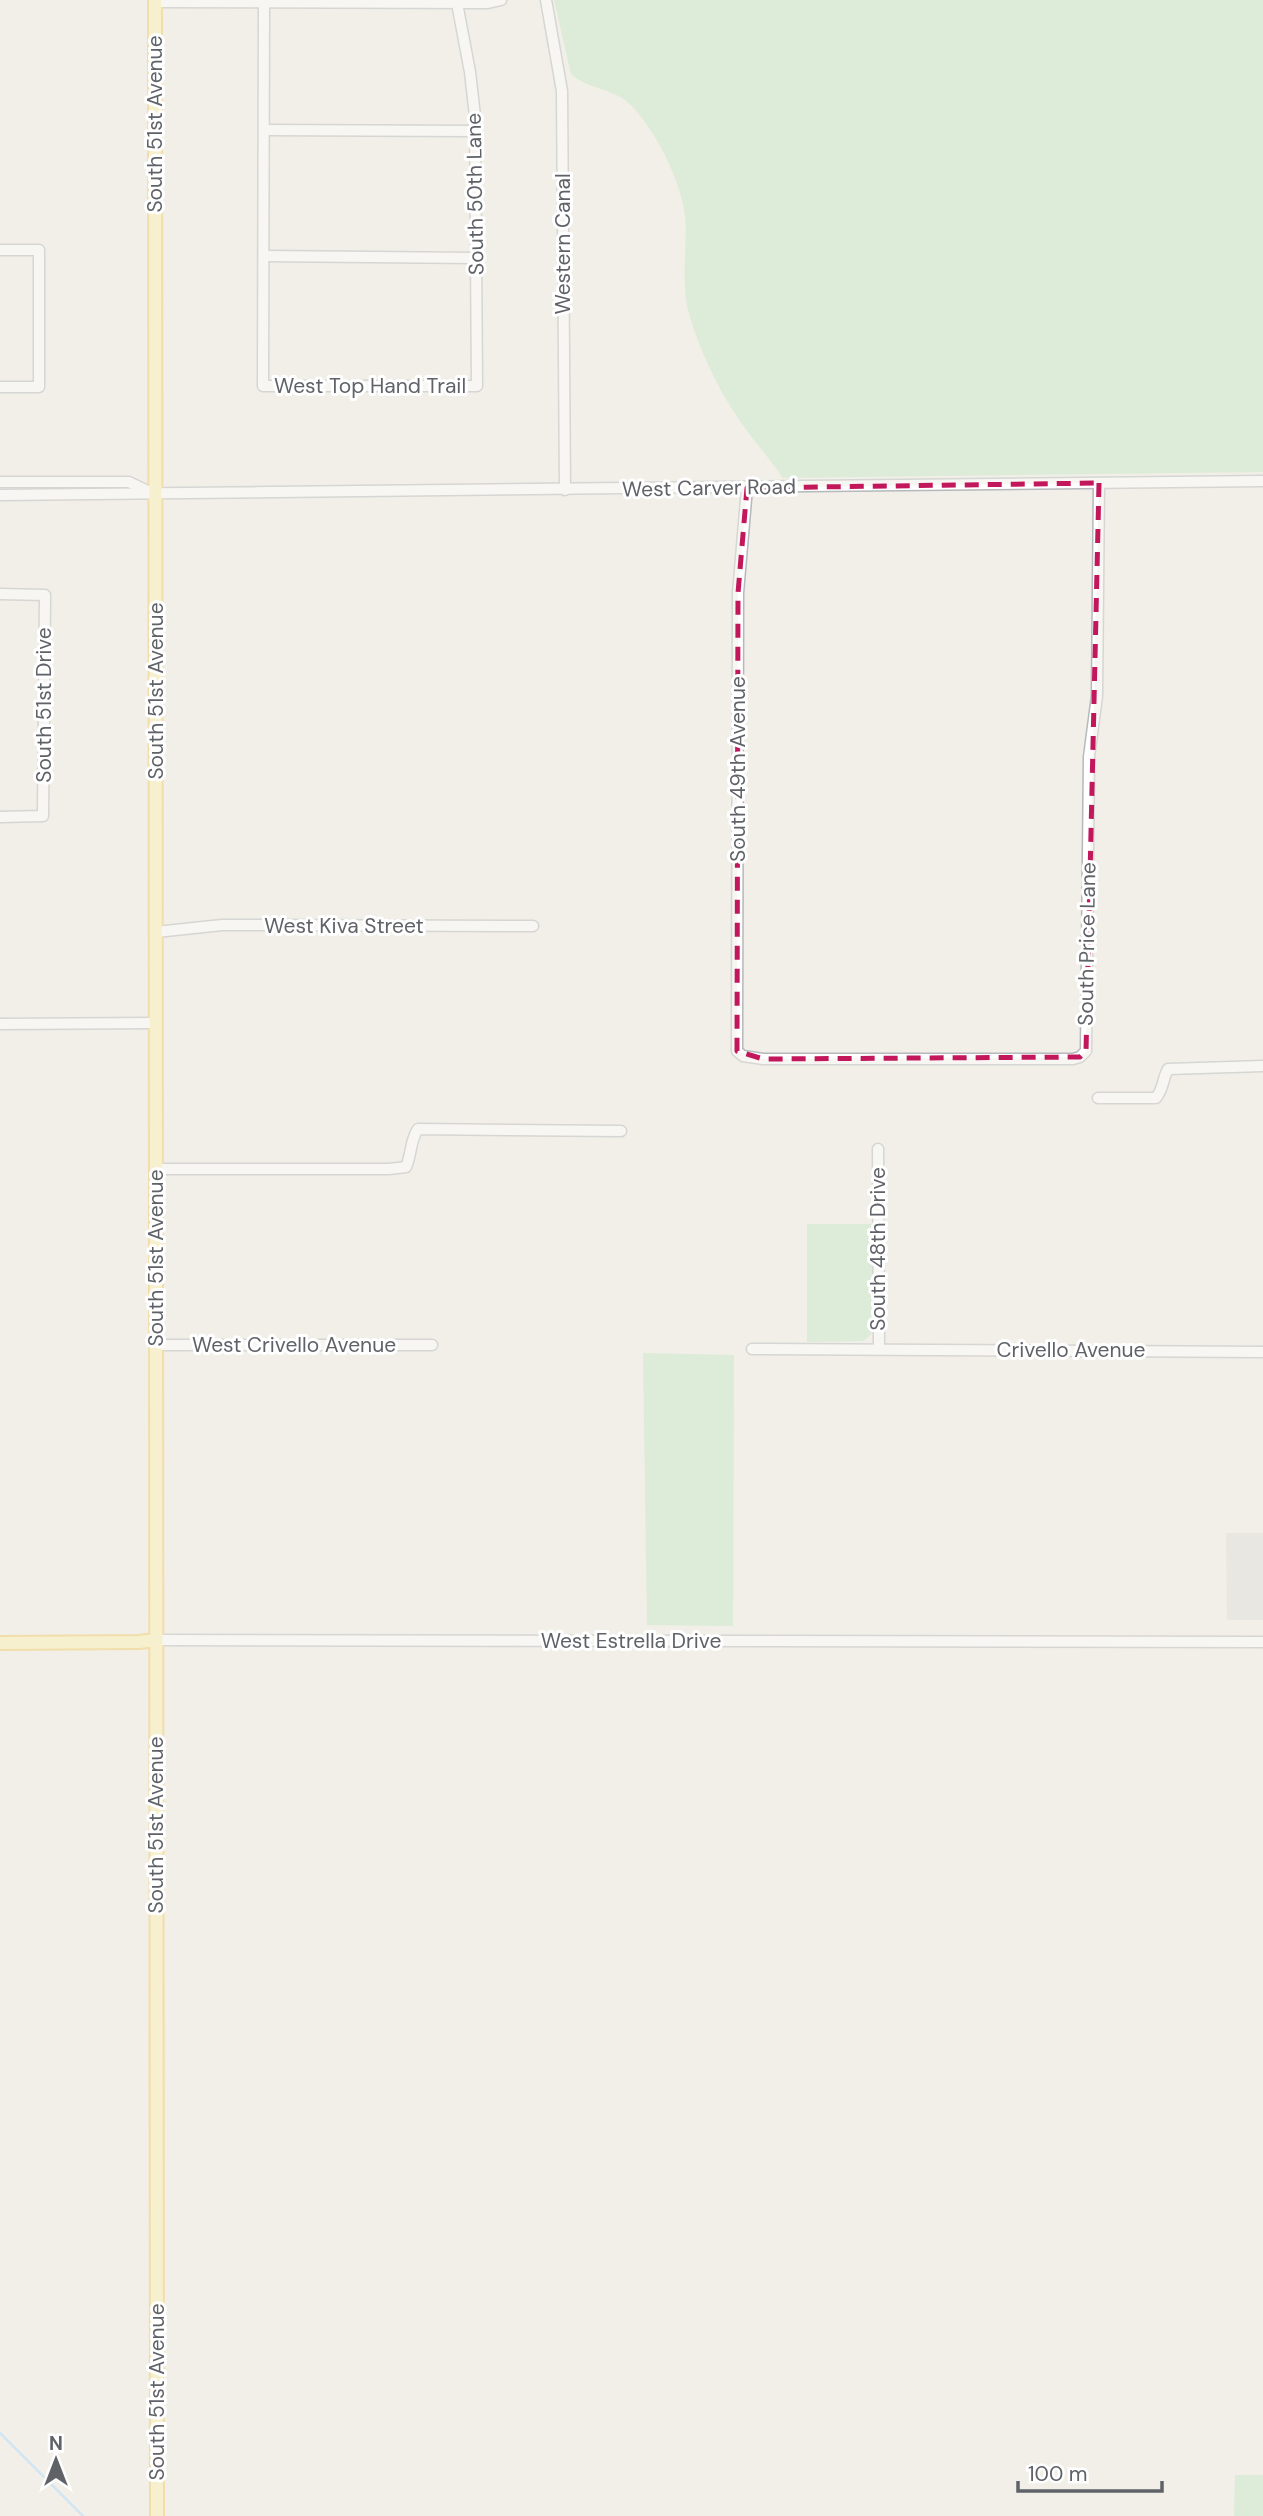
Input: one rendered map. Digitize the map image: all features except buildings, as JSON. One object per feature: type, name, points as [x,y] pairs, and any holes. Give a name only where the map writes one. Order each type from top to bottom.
[{"type":"main road","name":"South 51st Avenue","points":[[155,1],[157,2516]]},
{"type":"main road","name":"West Estrella Drive","points":[[0,1643],[156,1640]]},
{"type":"street","name":"Western Canal","points":[[546,0],[562,91],[565,490]]},
{"type":"street","points":[[155,1],[488,4],[501,1]]},
{"type":"street","points":[[264,3],[264,256],[476,258]]},
{"type":"street","name":"South 50th Lane","points":[[457,3],[470,72],[475,131],[477,386]]},
{"type":"street","points":[[264,130],[475,131]]},
{"type":"street","points":[[0,250],[38,250],[38,387],[0,387]]},
{"type":"street","name":"West Top Hand Trail","points":[[264,256],[263,386],[477,386]]},
{"type":"street","name":"West Carver Road","points":[[0,482],[128,481],[156,495]]},
{"type":"street","name":"West Carver Road","points":[[0,495],[747,488],[1099,491],[1263,481]]},
{"type":"street","name":"South 49th Avenue","points":[[737,1052],[738,593],[747,488]]},
{"type":"street","name":"South Price Lane","points":[[737,1052],[743,1056],[763,1059],[1073,1059],[1086,1051],[1089,757],[1097,696],[1099,491]]},
{"type":"street","name":"South 51st Drive","points":[[0,594],[45,595],[43,816],[0,817]]},
{"type":"street","name":"West Kiva Street","points":[[156,932],[222,925],[533,926]]},
{"type":"street","points":[[0,1024],[156,1023]]},
{"type":"street","points":[[1098,1098],[1156,1098],[1164,1090],[1168,1069],[1263,1066]]},
{"type":"street","points":[[156,1169],[389,1169],[406,1167],[412,1153],[412,1137],[418,1129],[621,1131]]},
{"type":"street","name":"South 48th Drive","points":[[878,1149],[879,1349]]},
{"type":"street","name":"West Crivello Avenue","points":[[156,1345],[432,1345]]},
{"type":"street","points":[[751,1349],[879,1349]]},
{"type":"street","name":"Crivello Avenue","points":[[879,1349],[1263,1352]]},
{"type":"street","name":"West Estrella Drive","points":[[156,1640],[1263,1642]]},
{"type":"highlighted area","points":[[1099,483],[1086,1051],[1080,1057],[763,1059],[737,1051],[738,593],[747,488]]},
{"type":"shaded area","points":[[1226,1533],[1263,1533],[1263,1620],[1227,1620]]},
{"type":"green space","points":[[554,0],[1263,0],[1263,472],[783,478],[732,409],[698,341],[687,306],[684,211],[681,195],[668,162],[651,131],[632,106],[617,95],[585,83],[571,74]]},
{"type":"green space","points":[[807,1224],[875,1224],[876,1330],[863,1341],[807,1342]]},
{"type":"green space","points":[[643,1353],[734,1355],[733,1626],[647,1625]]},
{"type":"green space","points":[[1235,2475],[1263,2475],[1263,2516],[1234,2516]]},
{"type":"waterway","points":[[0,2433],[83,2516]]}]
